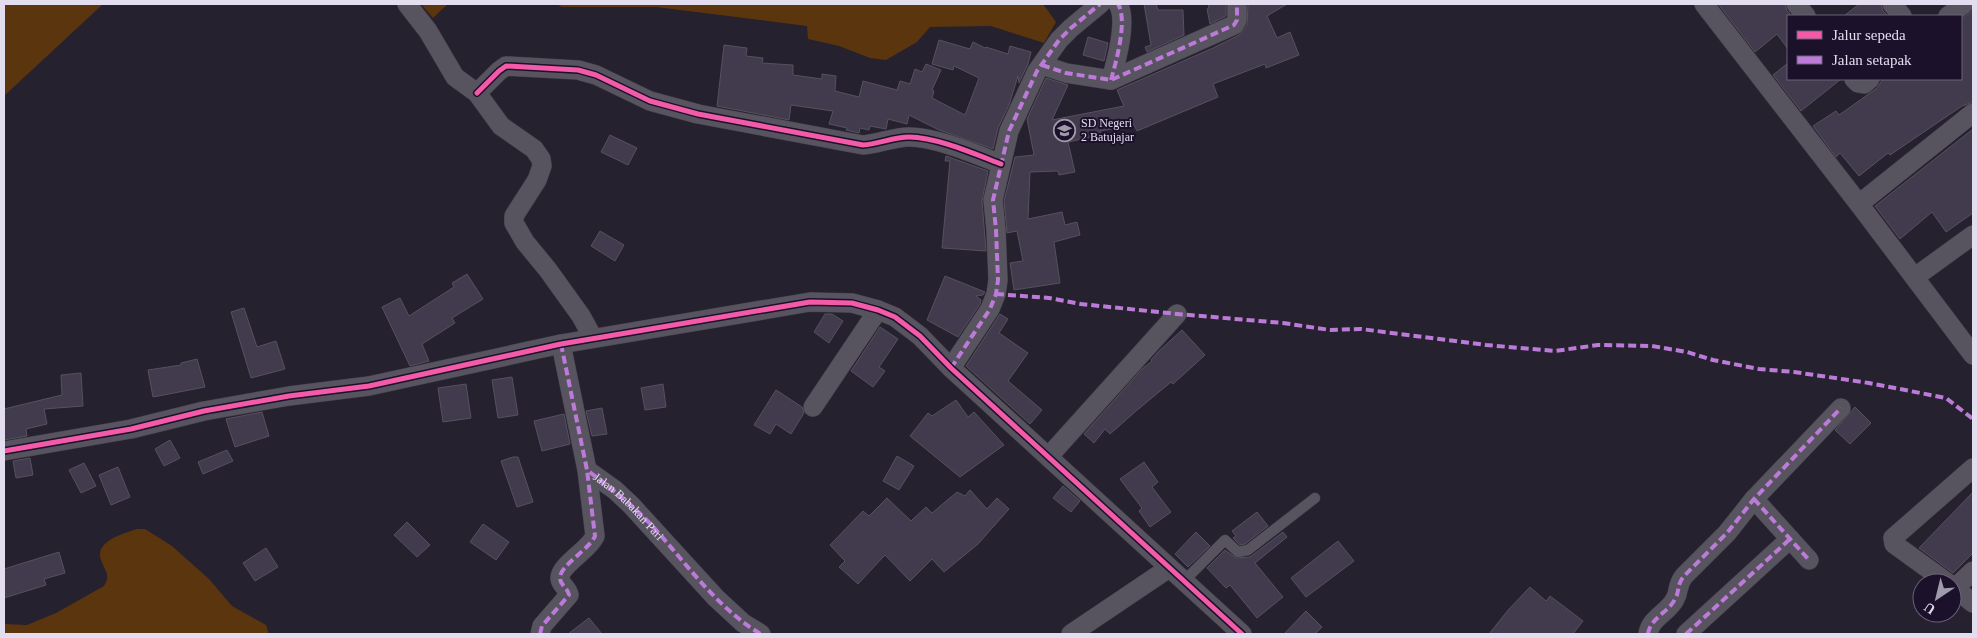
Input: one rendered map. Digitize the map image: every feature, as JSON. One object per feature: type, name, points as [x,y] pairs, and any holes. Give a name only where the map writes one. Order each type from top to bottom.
[{"type":"street","points":[[408,4],[428,31],[455,77],[477,93],[501,126],[534,149],[540,159],[542,166],[537,180],[514,216],[514,223],[525,242],[581,316],[593,338]]},
{"type":"street","points":[[951,368],[990,309],[996,294],[996,230],[993,200],[1010,130],[1042,64],[1059,40],[1100,4]]},
{"type":"street","points":[[1111,80],[1118,50],[1121,25],[1121,8],[1118,4]]},
{"type":"street","points":[[1042,64],[1066,73],[1111,80],[1234,25],[1237,20],[1237,4]]},
{"type":"street","points":[[1704,4],[1973,355]]},
{"type":"street","points":[[1796,4],[1805,15]]},
{"type":"street","points":[[1892,4],[1901,15]]},
{"type":"street","points":[[1949,15],[1964,4]]},
{"type":"street","points":[[477,93],[506,66],[578,70],[596,74],[650,101],[698,114],[863,145],[906,137],[919,138],[961,149],[1001,164]]},
{"type":"street","points":[[1855,80],[1858,83],[1864,84],[1869,80]]},
{"type":"street","points":[[1859,204],[1973,113]]},
{"type":"street","points":[[1915,277],[1973,235]]},
{"type":"street","points":[[4,451],[132,429],[204,411],[289,396],[369,386],[593,338],[810,302],[852,303],[895,317],[920,336],[951,368],[1242,634]]},
{"type":"street","points":[[813,408],[878,310]]},
{"type":"street","points":[[1049,456],[1176,314]]},
{"type":"street","name":"Jalan Babakan Pari","points":[[561,344],[587,470],[631,505],[716,598],[742,623],[759,634]]},
{"type":"street","points":[[1648,634],[1650,626],[1676,597],[1678,584],[1684,576],[1727,533],[1754,499],[1841,408]]},
{"type":"street","points":[[1933,573],[1894,544],[1893,538],[1973,468]]},
{"type":"street","points":[[540,634],[542,626],[569,595],[568,590],[560,580],[560,576],[565,568],[582,553],[595,536],[587,470]]},
{"type":"street","points":[[1754,499],[1809,560]]},
{"type":"street","points":[[1686,634],[1790,539]]},
{"type":"street","points":[[1071,634],[1170,568]]},
{"type":"street","points":[[1962,578],[1973,571]]},
{"type":"street","points":[[1962,594],[1973,602]]},
{"type":"lane","points":[[1184,581],[1225,540],[1238,552],[1248,550],[1315,498]]},
{"type":"shaded area","points":[[4,4],[103,4],[4,96]]},
{"type":"shaded area","points":[[421,4],[448,4],[433,18]]},
{"type":"shaded area","points":[[556,4],[1043,4],[1056,22],[1044,43],[991,26],[930,27],[917,42],[886,60],[870,58],[839,46],[808,39],[807,26],[656,7],[562,7]]},
{"type":"shaded area","points":[[137,529],[145,529],[172,546],[209,579],[232,606],[266,625],[269,634],[4,634],[4,624],[27,625],[56,613],[104,586],[107,576],[101,560],[100,553],[102,548],[112,539]]},
{"type":"building","points":[[1144,4],[1156,4],[1158,10],[1183,10],[1184,35],[1147,52],[1145,47],[1151,45]]},
{"type":"building","points":[[1208,4],[1226,4],[1226,16],[1210,24]]},
{"type":"building","points":[[1248,4],[1287,4],[1267,16],[1277,38],[1290,32],[1299,55],[1266,68],[1265,64],[1213,84],[1218,97],[1137,131],[1134,125],[1100,131],[1101,135],[1068,142],[1075,172],[1059,175],[1058,171],[1030,172],[1028,219],[1062,212],[1065,225],[1077,222],[1080,235],[1054,242],[1060,283],[1014,290],[1010,263],[1023,261],[1017,231],[1007,233],[1004,201],[1015,157],[1034,155],[1027,119],[1046,78],[1068,85],[1052,120],[1124,106],[1117,90],[1239,35],[1247,25]]},
{"type":"building","points":[[1718,4],[1785,4],[1787,11],[1791,15],[1787,15],[1787,48],[1777,34],[1755,52]]},
{"type":"building","points":[[1859,4],[1881,4],[1883,11],[1887,15],[1845,15]]},
{"type":"building","points":[[1973,10],[1973,102],[1962,106],[1890,155],[1888,153],[1859,176],[1840,153],[1836,157],[1813,126],[1836,111],[1839,115],[1877,88],[1882,80],[1962,80],[1962,19]]},
{"type":"building","points":[[1088,37],[1108,43],[1104,61],[1083,55]]},
{"type":"building","points":[[939,40],[970,49],[973,42],[985,48],[1008,54],[1010,46],[1031,52],[1028,64],[1019,83],[1018,76],[1009,105],[998,128],[993,149],[939,130],[909,115],[907,124],[888,119],[886,129],[870,126],[869,130],[860,128],[859,133],[829,124],[833,111],[791,105],[789,120],[717,106],[724,45],[747,48],[746,56],[763,58],[762,63],[793,65],[793,75],[822,79],[822,74],[836,76],[835,91],[859,97],[863,81],[897,90],[900,81],[910,84],[915,69],[922,72],[926,64],[941,70],[932,90],[934,91],[932,98],[965,115],[979,78],[954,66],[953,70],[932,64]]},
{"type":"building","points":[[1787,64],[1787,80],[1840,80],[1801,111],[1773,75]]},
{"type":"building","points":[[1973,129],[1973,213],[1946,232],[1932,212],[1900,239],[1875,206]]},
{"type":"building","points":[[610,135],[637,148],[628,165],[601,152]]},
{"type":"building","points":[[946,156],[988,171],[982,201],[986,251],[942,248],[950,161],[945,161]]},
{"type":"building","points":[[600,231],[624,245],[615,261],[591,246]]},
{"type":"building","points":[[467,274],[483,299],[452,318],[455,323],[422,344],[429,361],[410,366],[382,307],[400,298],[409,316],[454,287],[452,283]]},
{"type":"building","points":[[945,276],[985,292],[983,295],[976,296],[981,300],[980,304],[958,337],[927,320]]},
{"type":"building","points":[[244,308],[257,347],[276,341],[285,369],[251,378],[231,312]]},
{"type":"building","points":[[825,314],[832,314],[843,321],[829,343],[814,332]]},
{"type":"building","points":[[1000,314],[1008,319],[999,333],[1028,353],[1008,381],[1042,410],[1030,424],[966,366]]},
{"type":"building","points":[[880,327],[898,339],[879,367],[885,371],[873,387],[851,371]]},
{"type":"building","points":[[1182,330],[1205,355],[1173,384],[1171,382],[1110,434],[1105,429],[1094,443],[1084,434],[1142,369]]},
{"type":"building","points":[[197,359],[205,387],[153,397],[148,370],[181,365],[181,363]]},
{"type":"building","points":[[81,373],[83,406],[44,409],[47,424],[26,429],[27,436],[4,440],[4,409],[62,395],[61,375]]},
{"type":"building","points":[[512,377],[518,415],[498,418],[492,380]]},
{"type":"building","points":[[466,384],[471,418],[443,422],[438,388]]},
{"type":"building","points":[[663,384],[666,407],[645,410],[641,388]]},
{"type":"building","points":[[776,390],[802,407],[804,413],[791,434],[776,424],[770,434],[754,425]]},
{"type":"building","points":[[956,400],[968,417],[974,412],[1004,445],[960,477],[910,436],[928,413],[932,416]]},
{"type":"building","points":[[1855,407],[1871,423],[1850,444],[1835,430]]},
{"type":"building","points":[[602,408],[607,434],[592,436],[586,411]]},
{"type":"building","points":[[262,412],[269,436],[235,447],[226,419]]},
{"type":"building","points":[[564,414],[570,444],[542,451],[534,421]]},
{"type":"building","points":[[170,440],[180,458],[164,466],[155,449]]},
{"type":"building","points":[[227,450],[233,461],[203,474],[198,462]]},
{"type":"building","points":[[897,456],[914,466],[899,490],[883,481]]},
{"type":"building","points":[[518,457],[533,502],[517,507],[501,461]]},
{"type":"building","points":[[30,458],[33,475],[16,478],[13,461]]},
{"type":"building","points":[[1144,462],[1158,482],[1152,487],[1171,512],[1150,527],[1139,511],[1142,508],[1120,479]]},
{"type":"building","points":[[84,463],[96,486],[81,493],[69,470]]},
{"type":"building","points":[[118,467],[130,497],[111,505],[99,475]]},
{"type":"building","points":[[1063,486],[1080,501],[1071,512],[1053,498]]},
{"type":"building","points":[[970,490],[987,509],[997,498],[1009,509],[978,544],[944,572],[932,559],[910,581],[885,555],[858,584],[839,567],[845,561],[830,545],[863,511],[869,516],[887,498],[911,521],[926,507],[932,513],[957,492],[965,496]]},
{"type":"building","points":[[1973,492],[1973,553],[1953,573],[1919,548]]},
{"type":"building","points":[[1257,512],[1268,526],[1245,544],[1240,545],[1233,538],[1236,536],[1232,531]]},
{"type":"building","points":[[407,522],[430,545],[417,557],[394,535]]},
{"type":"building","points":[[483,524],[509,542],[496,560],[470,542]]},
{"type":"building","points":[[1196,532],[1210,546],[1188,567],[1175,554]]},
{"type":"building","points":[[1283,532],[1287,537],[1255,563],[1283,597],[1257,618],[1230,585],[1226,588],[1207,568],[1225,550],[1236,558],[1250,557]]},
{"type":"building","points":[[1338,541],[1354,561],[1306,597],[1291,578]]},
{"type":"building","points":[[266,548],[278,567],[255,581],[243,563]]},
{"type":"building","points":[[59,552],[65,573],[44,579],[46,585],[4,598],[4,569]]},
{"type":"building","points":[[1530,587],[1546,601],[1550,596],[1583,621],[1573,634],[1489,634]]},
{"type":"building","points":[[1306,611],[1322,627],[1315,634],[1284,634]]},
{"type":"building","points":[[589,618],[602,634],[568,634]]},
{"type":"marked path","points":[[951,368],[990,309],[996,294],[998,280],[993,200],[1009,131],[1037,71],[1059,40],[1100,4]]},
{"type":"marked path","points":[[1111,80],[1118,52],[1122,20],[1118,4]]},
{"type":"marked path","points":[[1042,65],[1066,73],[1111,80],[1234,25],[1237,20],[1237,4]]},
{"type":"marked path","points":[[996,294],[1049,298],[1081,304],[1177,314],[1283,323],[1330,330],[1361,329],[1486,345],[1555,351],[1598,345],[1652,346],[1759,369],[1869,383],[1946,398],[1973,419]]},
{"type":"marked path","points":[[561,344],[587,470],[640,514],[717,599],[758,634]]},
{"type":"marked path","points":[[1648,634],[1652,624],[1672,604],[1684,576],[1727,533],[1754,499],[1841,408]]},
{"type":"marked path","points":[[540,634],[542,626],[569,595],[560,580],[561,573],[587,547],[595,536],[587,470]]},
{"type":"marked path","points":[[1754,499],[1809,560]]},
{"type":"marked path","points":[[1686,634],[1790,539]]},
{"type":"cycle path","points":[[477,93],[506,66],[578,70],[596,75],[650,101],[698,114],[863,145],[903,137],[920,138],[955,147],[1001,164]]},
{"type":"cycle path","points":[[4,451],[131,429],[204,411],[289,396],[369,386],[561,344],[810,302],[852,303],[895,317],[920,336],[951,368],[1242,634]]},
{"type":"place","name":"SD Negeri 2 Batujajar","points":[[1065,130]]}]
